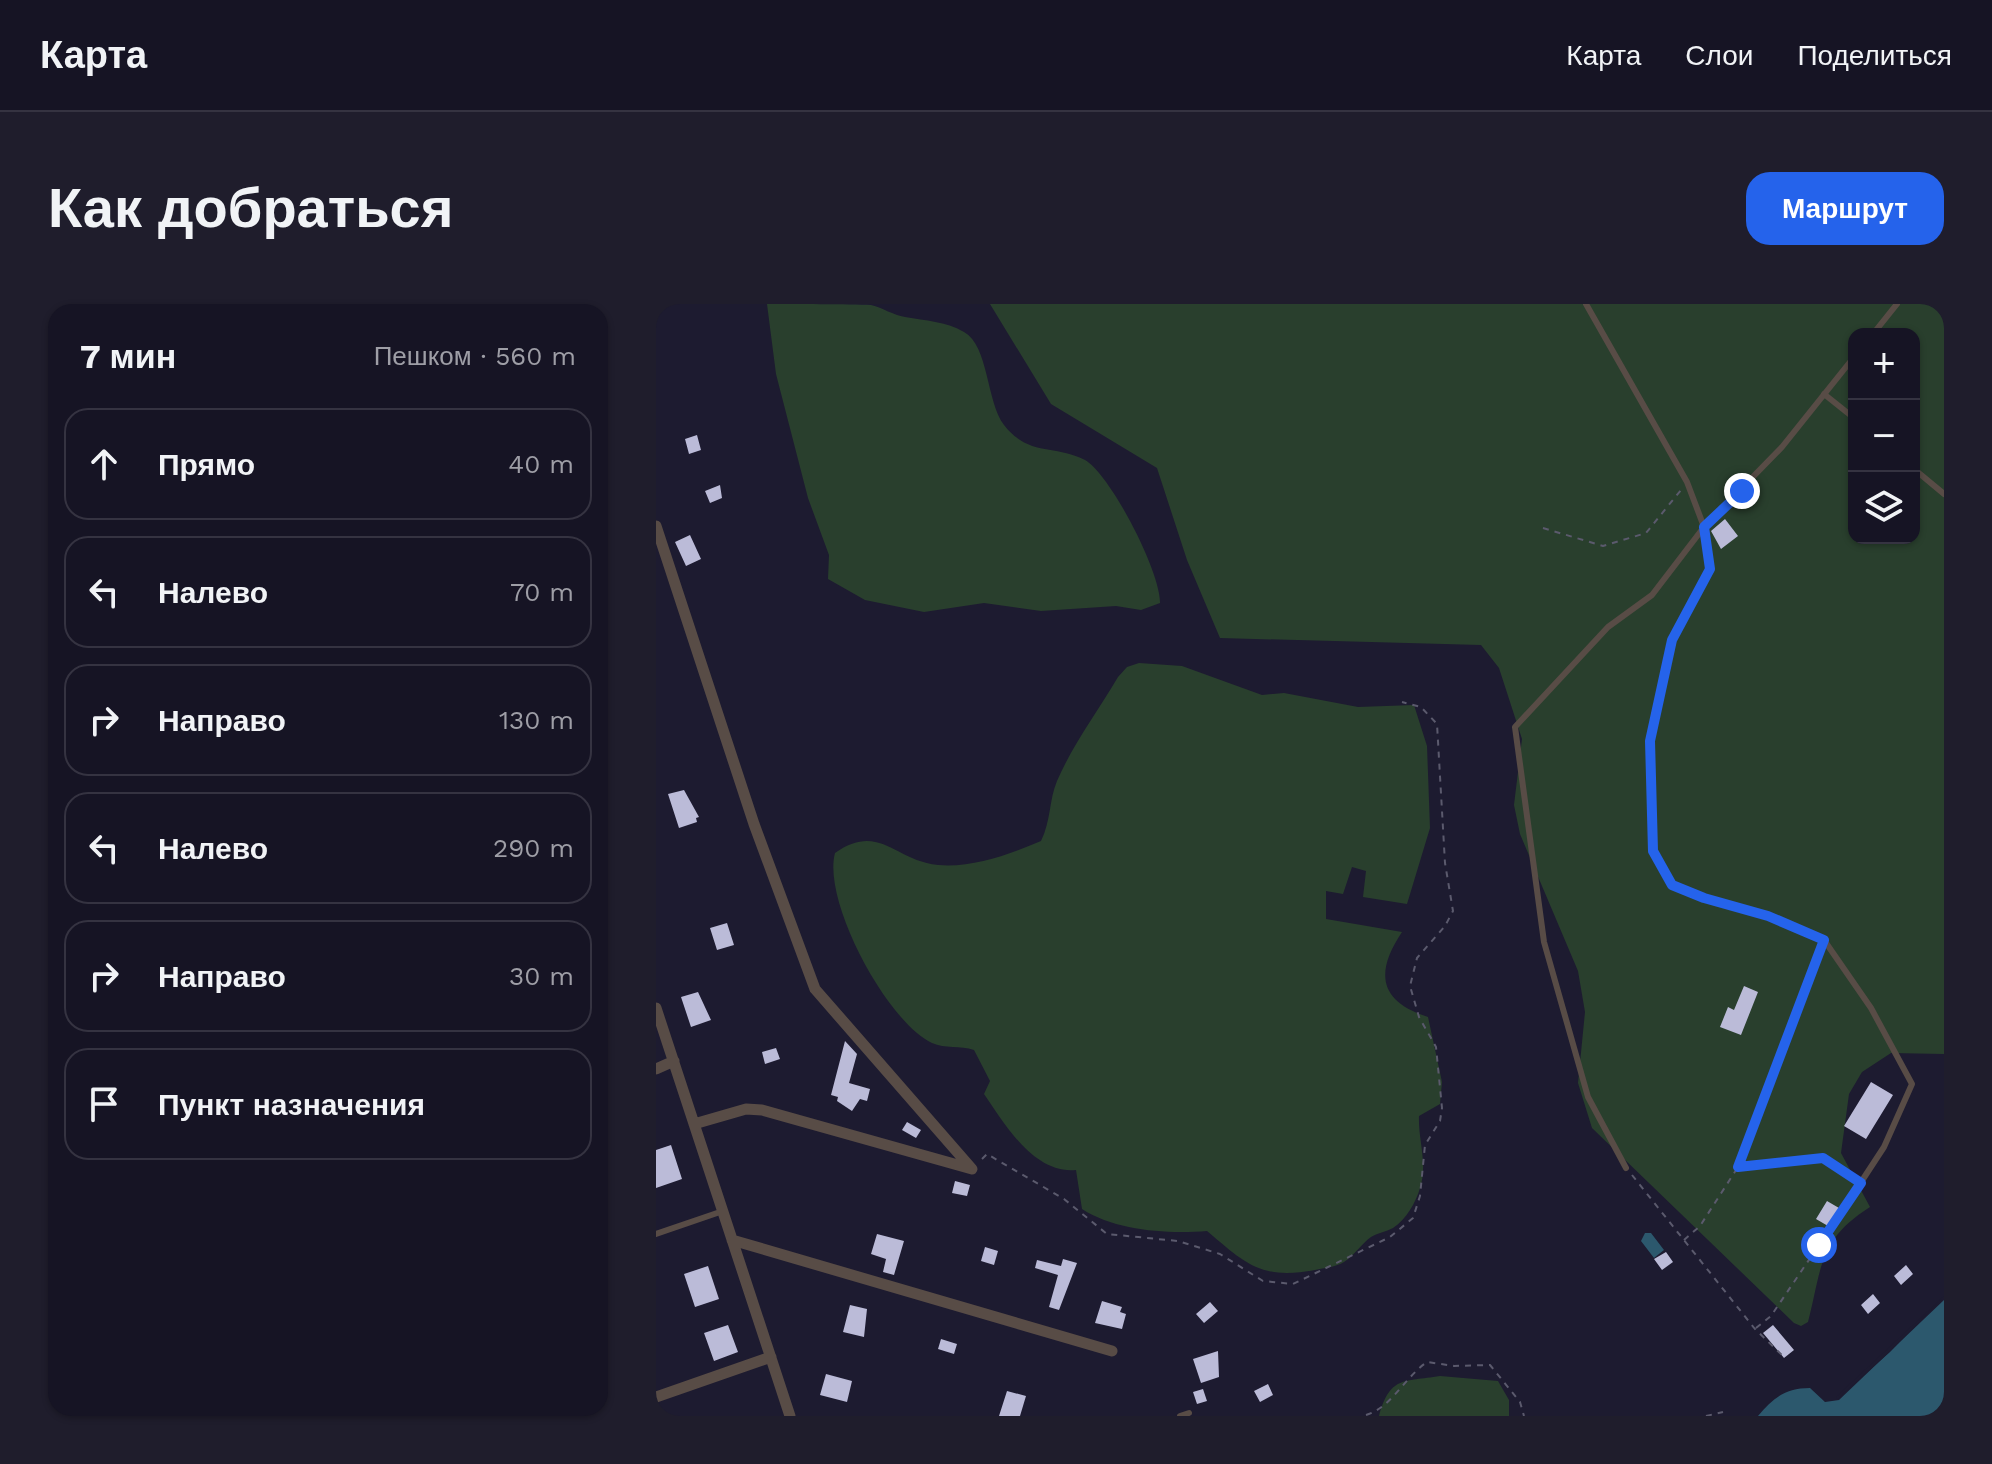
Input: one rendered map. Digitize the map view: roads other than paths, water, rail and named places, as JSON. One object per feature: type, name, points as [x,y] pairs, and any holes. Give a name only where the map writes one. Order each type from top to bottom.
[{"type":"street","points":[[656,526],[754,824],[815,989],[972,1169],[762,1110],[746,1109],[694,1124]]},
{"type":"street","points":[[656,1008],[790,1416]]},
{"type":"street","points":[[656,1069],[674,1061]]},
{"type":"street","points":[[732,1240],[1112,1351]]},
{"type":"street","points":[[656,1397],[771,1357]]},
{"type":"lane","points":[[1586,304],[1687,482],[1704,527],[1710,569],[1672,640],[1650,741],[1653,851],[1672,885],[1704,898],[1768,916],[1824,940],[1871,1008],[1912,1084],[1884,1147],[1850,1199]]},
{"type":"lane","points":[[1878,328],[1897,304]]},
{"type":"lane","points":[[1626,1168],[1588,1097],[1544,942],[1515,727],[1608,627],[1652,595],[1704,527],[1782,447],[1848,364]]},
{"type":"lane","points":[[1824,394],[1848,413]]},
{"type":"lane","points":[[1918,472],[1944,494]]},
{"type":"lane","points":[[656,1234],[723,1211]]},
{"type":"lane","points":[[1180,1416],[1189,1413]]},
{"type":"water","points":[[1645,1233],[1651,1233],[1664,1250],[1654,1258],[1641,1241]]},
{"type":"water","points":[[1944,1300],[1944,1416],[1758,1416],[1774,1399],[1793,1390],[1810,1388],[1825,1402],[1839,1400]]}]
